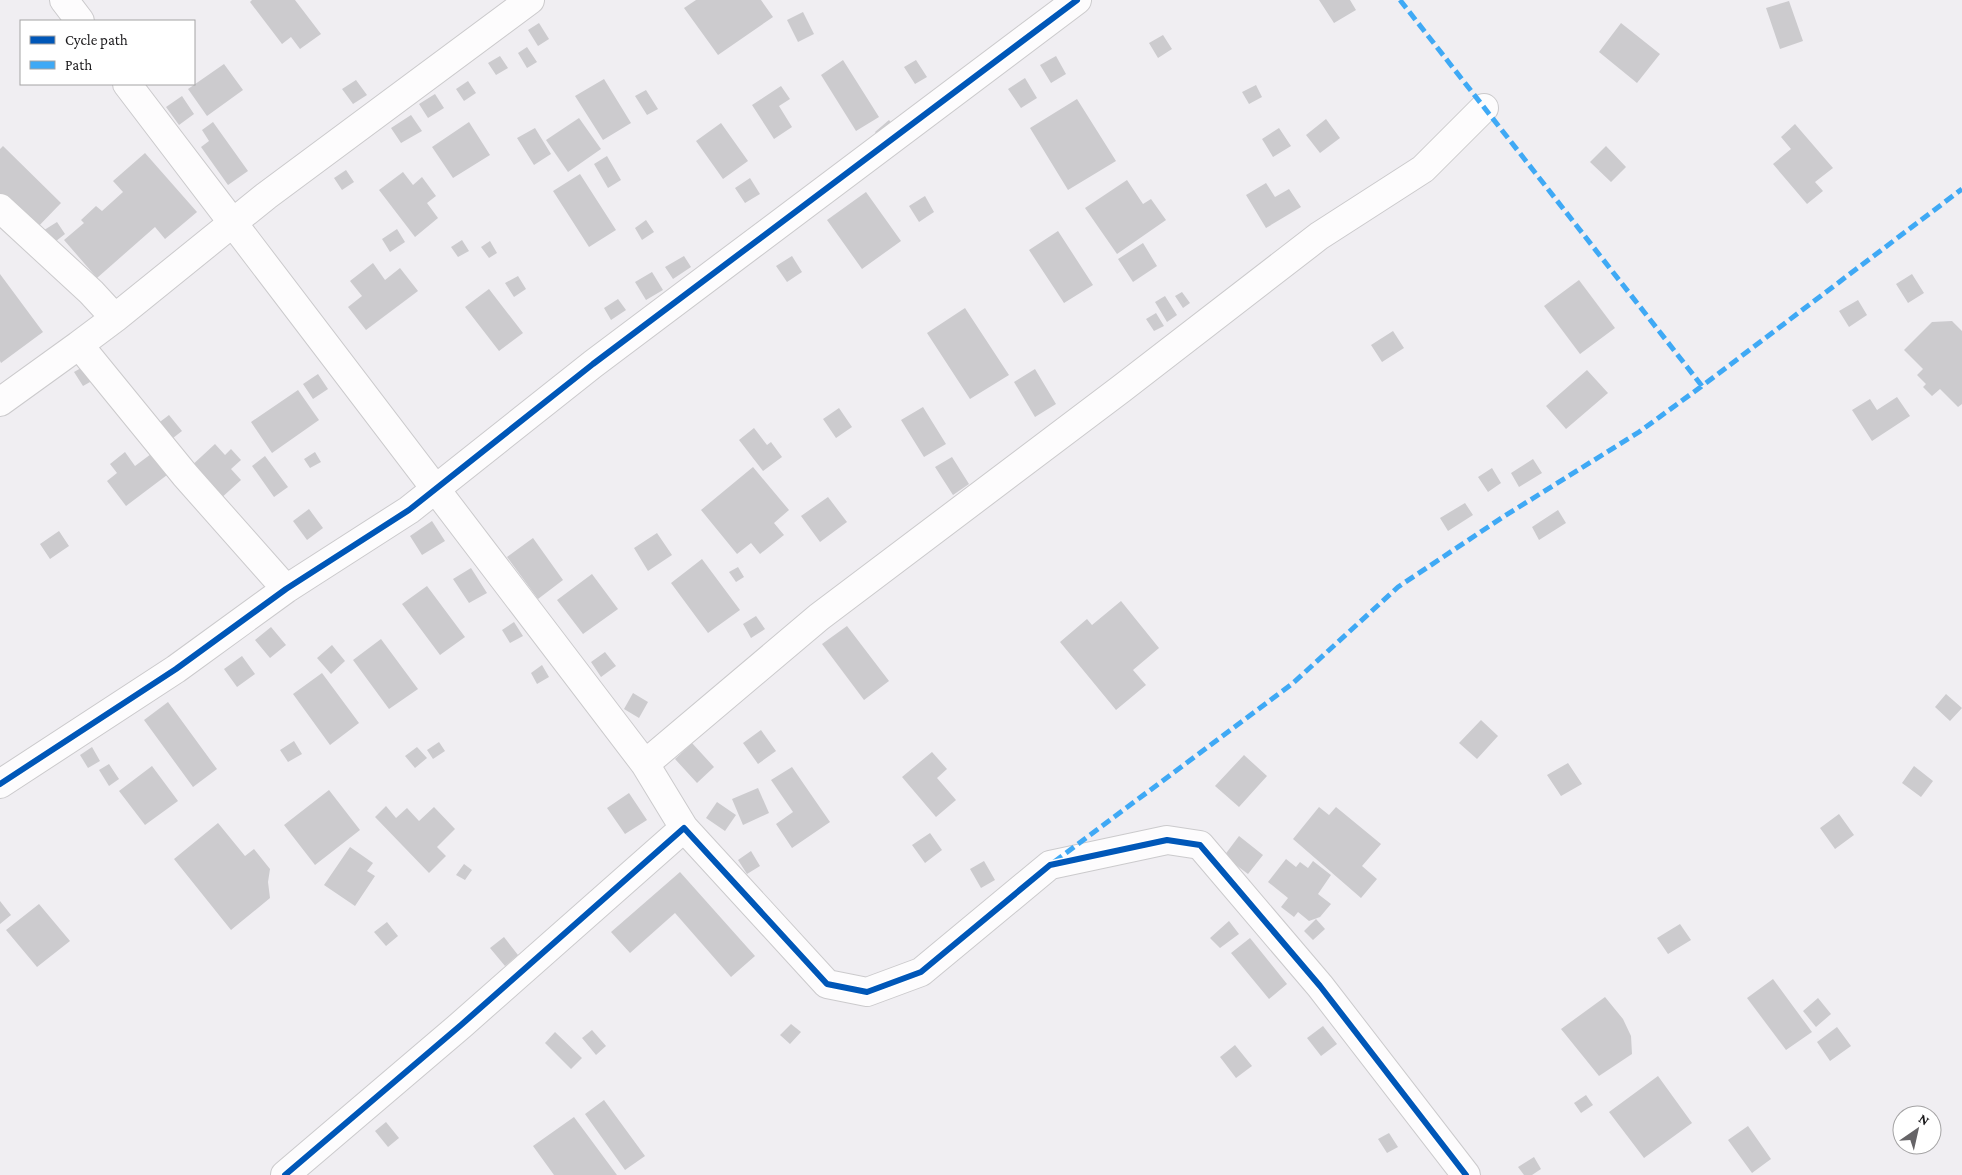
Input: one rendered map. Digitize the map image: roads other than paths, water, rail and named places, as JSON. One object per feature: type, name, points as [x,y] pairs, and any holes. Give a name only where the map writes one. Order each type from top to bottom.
[{"type":"street","points":[[64,0],[79,20]]},
{"type":"street","points":[[0,402],[115,318],[266,196],[530,0]]},
{"type":"street","points":[[0,784],[176,669],[286,589],[409,510],[593,364],[1077,0]]},
{"type":"street","points":[[128,85],[645,764],[684,828],[827,984],[867,992],[921,972],[1050,865],[1167,840],[1200,845],[1320,986],[1466,1175]]},
{"type":"street","points":[[645,764],[819,617],[1113,395],[1319,236],[1423,169],[1484,108]]},
{"type":"street","points":[[0,208],[91,292],[115,318]]},
{"type":"street","points":[[79,345],[186,475],[286,589]]},
{"type":"street","points":[[285,1175],[461,1024],[684,828]]}]
